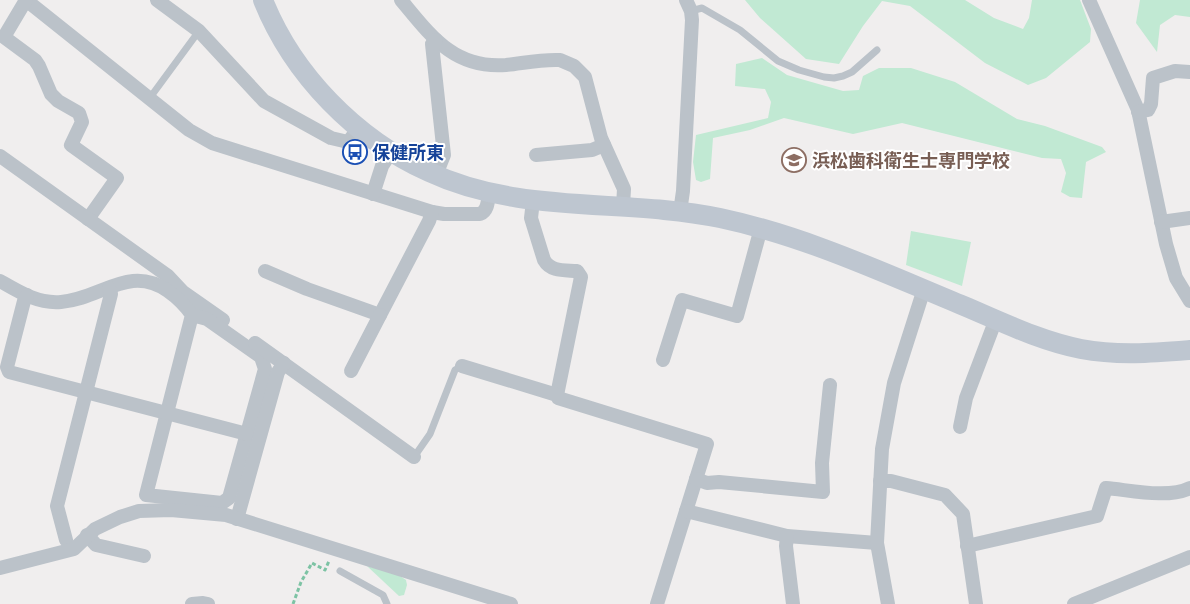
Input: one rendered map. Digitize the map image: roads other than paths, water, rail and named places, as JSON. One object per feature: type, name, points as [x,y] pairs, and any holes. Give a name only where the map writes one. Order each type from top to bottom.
[{"type":"street","points":[[88,219],[117,178],[71,145],[82,122],[79,113],[58,101],[52,94],[34,60],[4,37],[26,0],[189,130],[212,143],[432,212],[480,214],[486,208],[489,193]]},
{"type":"street","points":[[157,0],[199,31],[264,101],[331,138],[348,142],[359,128]]},
{"type":"street","points":[[264,0],[280,35],[296,60],[333,105],[359,128],[391,152],[456,183],[489,193],[533,201],[623,206],[680,212],[761,228],[820,247],[1041,338],[1082,349],[1125,353],[1190,350]]},
{"type":"street","points":[[401,0],[436,40],[449,51],[463,58],[484,64],[560,60],[574,66],[585,78],[588,85],[604,144],[624,188],[623,206]]},
{"type":"street","points":[[1089,0],[1138,112],[1166,244],[1176,278],[1190,301]]},
{"type":"street","points":[[680,212],[683,191],[689,5]]},
{"type":"street","points":[[436,40],[432,44],[444,155],[436,175]]},
{"type":"street","points":[[1138,112],[1148,110],[1151,104],[1153,78],[1175,71],[1190,72]]},
{"type":"street","points":[[536,155],[592,150],[604,144]]},
{"type":"street","points":[[373,194],[382,166],[391,152]]},
{"type":"street","points":[[0,156],[88,219],[165,281],[184,292],[414,457]]},
{"type":"street","points":[[533,201],[531,218],[544,260],[556,270],[577,271],[581,277],[557,395]]},
{"type":"street","points":[[351,371],[432,212]]},
{"type":"street","points":[[1161,222],[1190,218]]},
{"type":"street","points":[[663,360],[682,300],[737,316],[761,228]]},
{"type":"street","points":[[266,271],[307,289],[380,315]]},
{"type":"street","points":[[0,281],[38,300],[62,302],[136,280],[165,281]]},
{"type":"street","points":[[165,281],[192,315],[207,319],[261,357],[265,369],[229,498],[222,503],[146,495],[192,315]]},
{"type":"street","points":[[66,540],[57,506],[111,294],[109,288]]},
{"type":"street","points":[[888,604],[876,543],[882,449],[894,382],[924,289]]},
{"type":"street","points":[[27,296],[24,301],[7,367],[9,372],[247,434]]},
{"type":"street","points":[[960,427],[966,398],[996,319]]},
{"type":"street","points":[[237,519],[278,372],[284,363]]},
{"type":"street","points":[[462,366],[707,444],[658,604]]},
{"type":"street","points":[[696,479],[707,483],[719,482],[823,492],[822,462],[830,385]]},
{"type":"street","points":[[880,481],[890,481],[945,494],[963,514],[976,604]]},
{"type":"street","points":[[968,546],[1097,516],[1106,488],[1149,492],[1176,492],[1190,488]]},
{"type":"street","points":[[0,568],[74,549],[87,535],[107,522],[139,511],[171,510],[237,519],[483,600],[511,604]]},
{"type":"street","points":[[686,511],[787,536],[876,543]]},
{"type":"street","points":[[87,535],[96,546],[144,556]]},
{"type":"street","points":[[787,536],[786,546],[793,604]]},
{"type":"street","points":[[1074,604],[1190,557]]},
{"type":"street","points":[[192,604],[208,604]]},
{"type":"lane","points":[[689,5],[702,8],[740,30],[778,61],[799,70],[824,77],[834,78],[852,72],[877,50]]},
{"type":"lane","points":[[150,99],[199,31]]},
{"type":"lane","points":[[414,457],[430,434],[455,370],[462,366]]},
{"type":"lane","points":[[340,571],[383,595],[387,604]]},
{"type":"place","name":"保健所東","points":[[355,152]]},
{"type":"place","name":"浜松歯科衛生士専門学校","points":[[794,160]]}]
